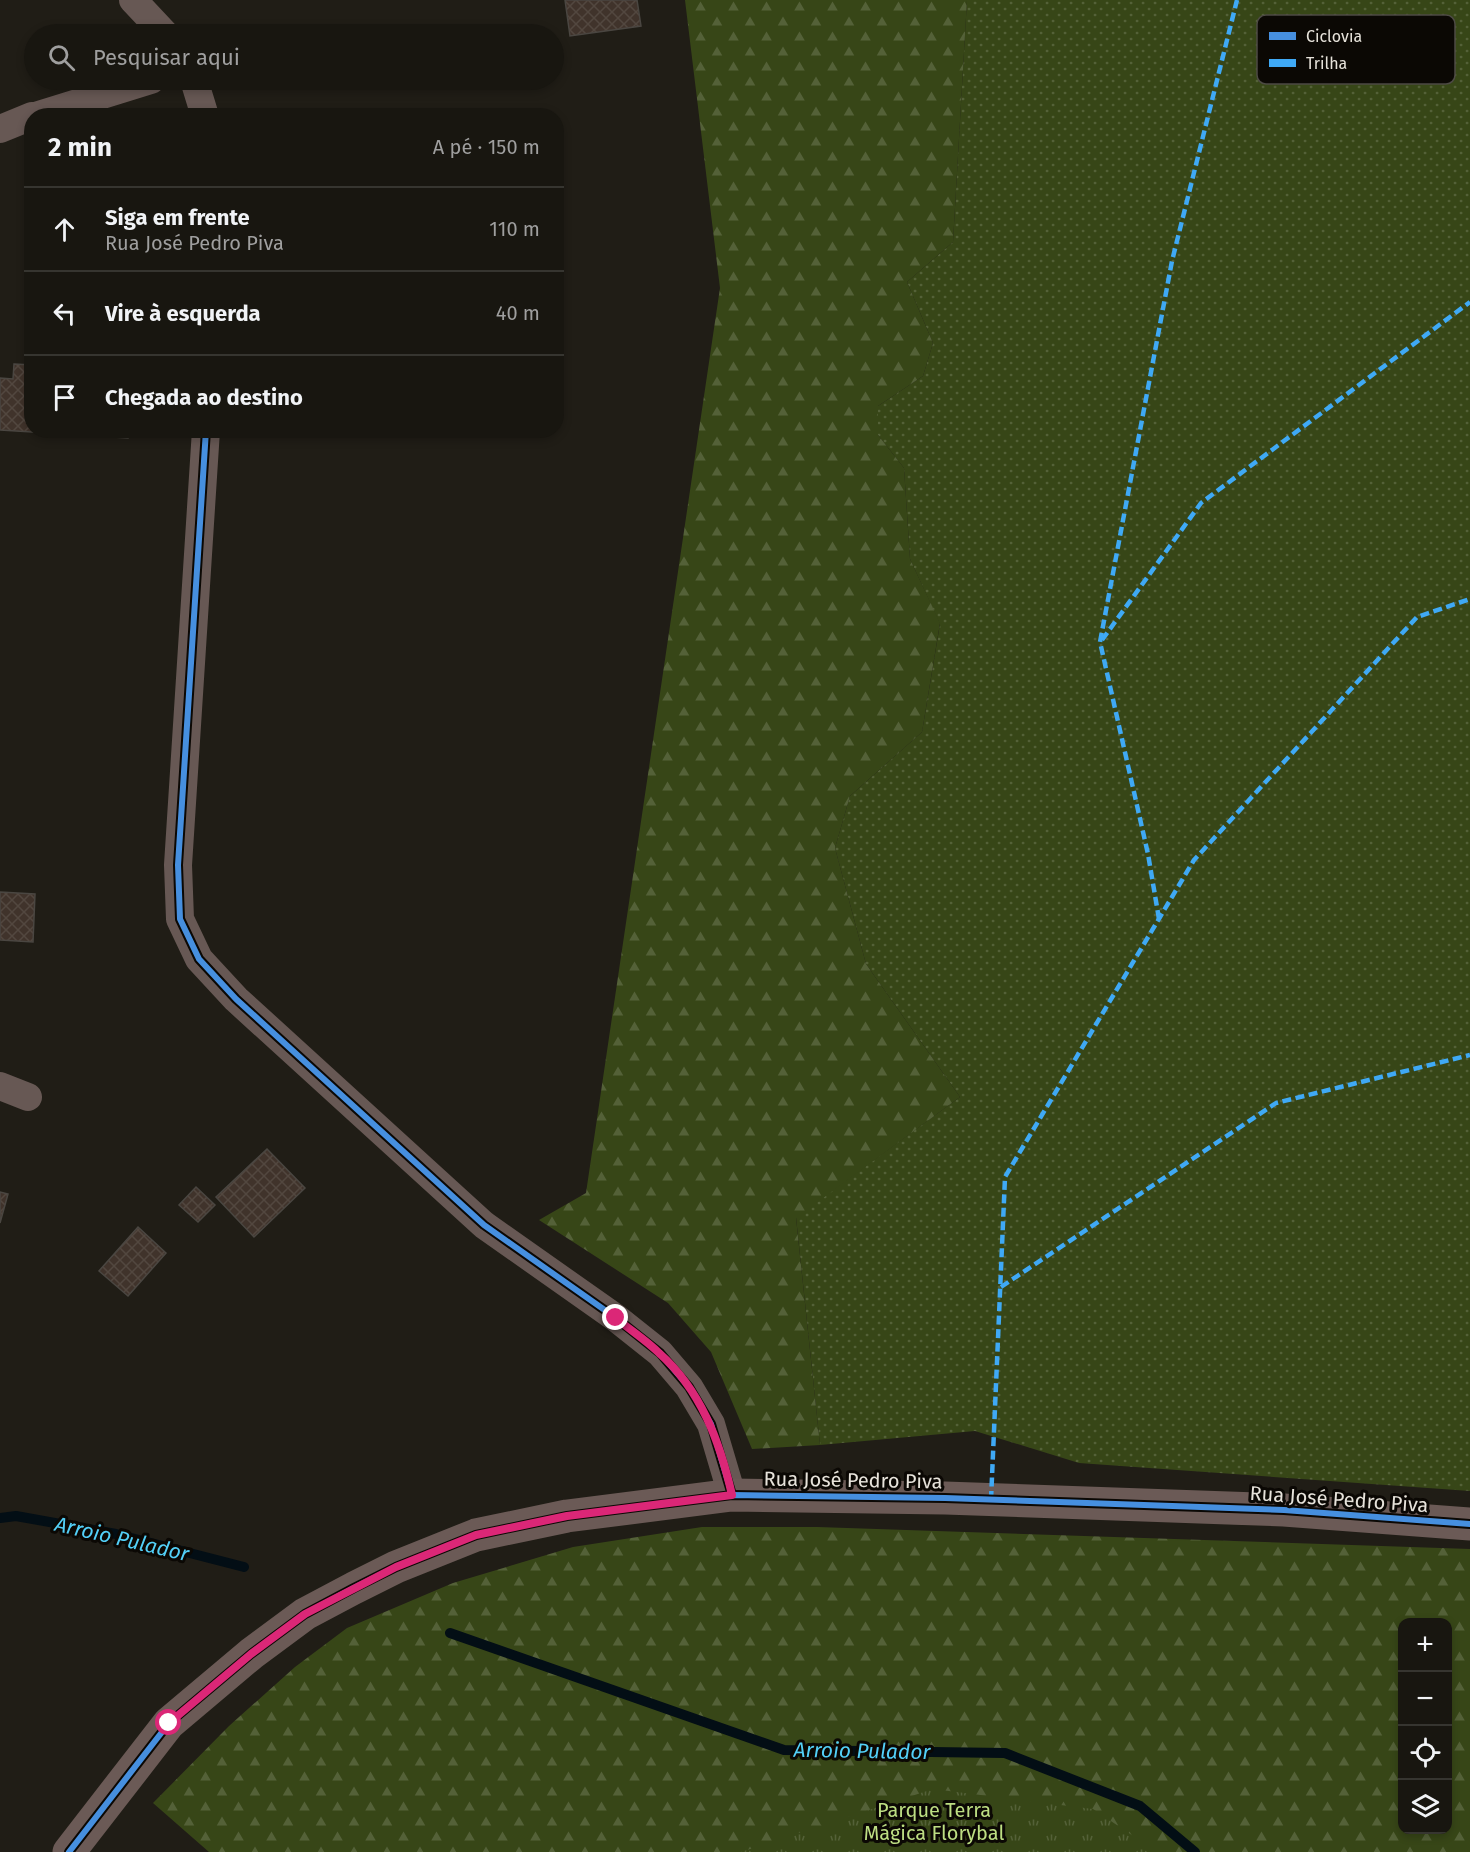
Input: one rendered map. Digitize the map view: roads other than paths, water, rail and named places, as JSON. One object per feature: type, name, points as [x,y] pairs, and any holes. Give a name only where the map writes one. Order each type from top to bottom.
[{"type":"street","points":[[133,0],[156,24]]},
{"type":"street","points":[[59,108],[118,90]]},
{"type":"street","points":[[198,90],[203,108]]},
{"type":"street","points":[[0,129],[24,120]]},
{"type":"street","points":[[205,438],[178,865],[180,919],[199,959],[236,999],[484,1225],[660,1353],[689,1386],[711,1424],[732,1495]]},
{"type":"street","points":[[0,1086],[28,1097]]},
{"type":"street","name":"Rua José Pedro Piva","points":[[69,1852],[169,1723],[251,1654],[305,1614],[396,1567],[476,1535],[567,1516],[732,1495],[945,1498],[1284,1510],[1470,1524]]},
{"type":"waterway","name":"Arroio Pulador","points":[[0,1518],[16,1516],[116,1534],[244,1567]]},
{"type":"waterway","name":"Arroio Pulador","points":[[450,1633],[784,1750],[1005,1753],[1140,1806],[1195,1852]]},
{"type":"park label","name":"Parque Terra Mágica Florybal","points":[[934,1822]]}]
